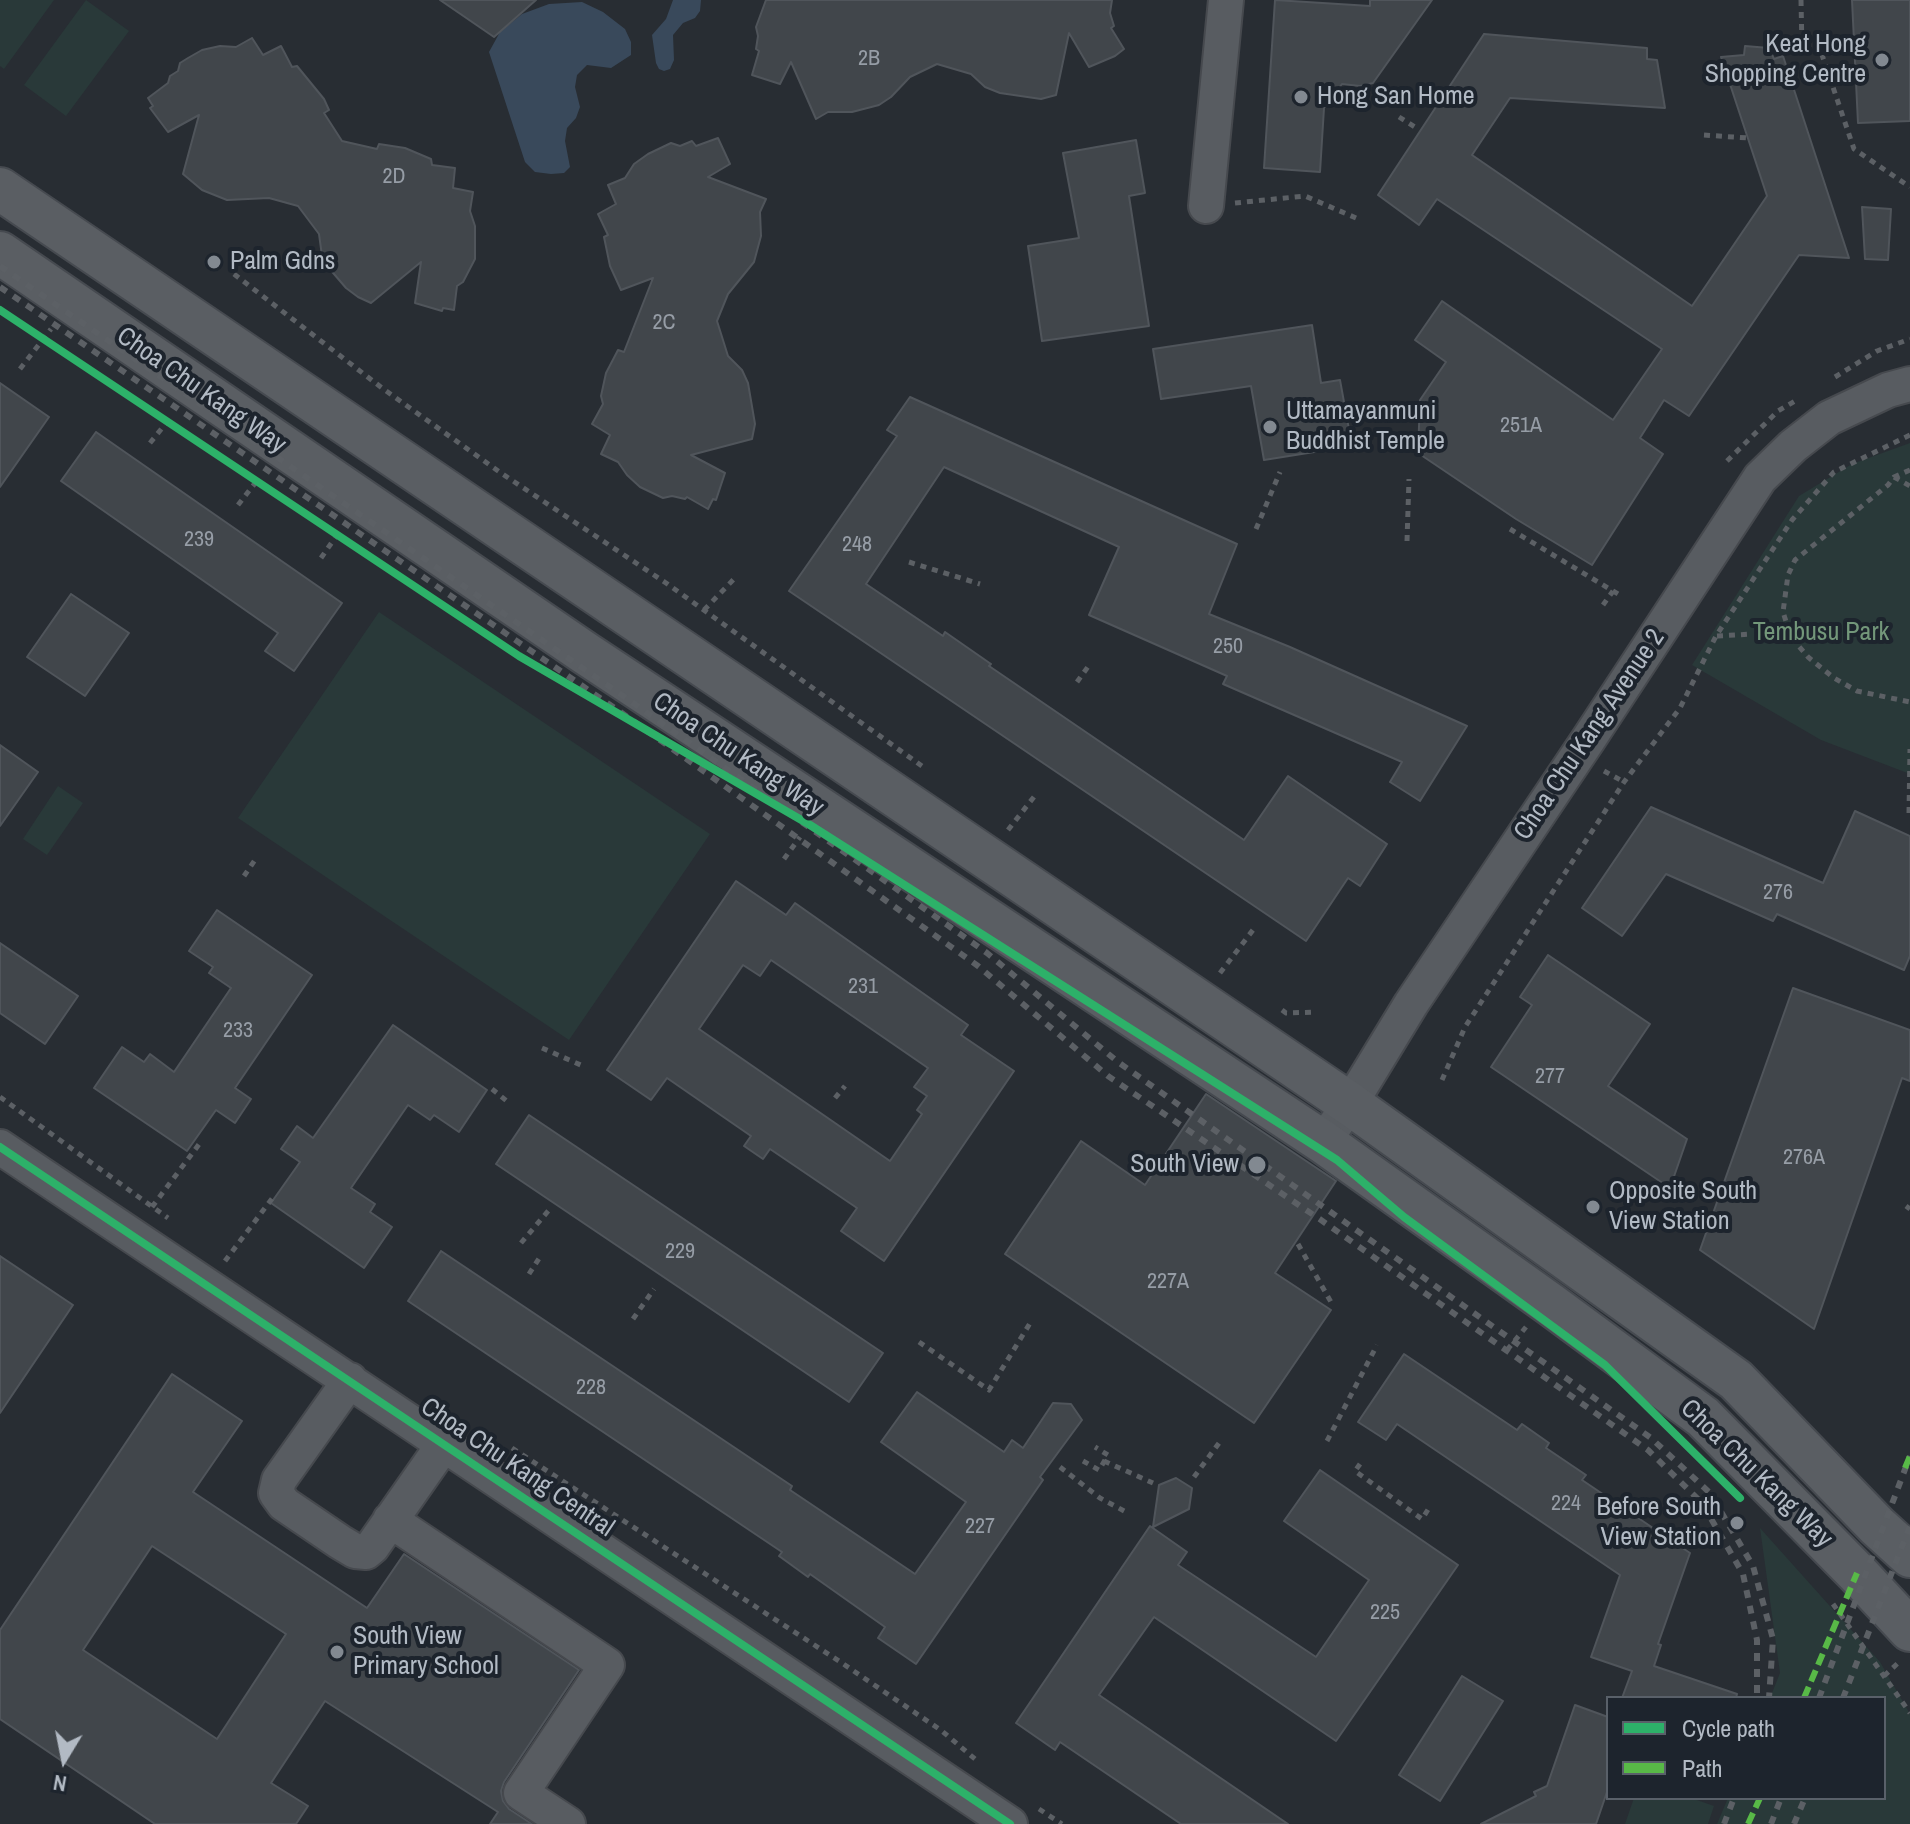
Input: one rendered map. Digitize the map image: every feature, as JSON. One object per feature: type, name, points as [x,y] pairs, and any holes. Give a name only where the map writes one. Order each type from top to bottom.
[{"type":"main road","name":"Choa Chu Kang Way","points":[[0,189],[1350,1104],[1736,1380],[1910,1556]]},
{"type":"main road","name":"Choa Chu Kang Way","points":[[0,253],[585,653],[1323,1142],[1703,1417],[1910,1630]]},
{"type":"street","points":[[1206,206],[1226,0]]},
{"type":"street","name":"Choa Chu Kang Avenue 2","points":[[1323,1142],[1350,1104],[1418,992],[1760,478],[1793,446],[1829,418],[1888,390],[1910,384]]},
{"type":"street","name":"Choa Chu Kang Central","points":[[0,1147],[1010,1824]]},
{"type":"street","points":[[350,1380],[279,1480],[276,1493],[284,1504],[355,1551],[366,1552],[444,1444]]},
{"type":"street","points":[[390,1520],[607,1665],[521,1793],[568,1824]]},
{"type":"path","points":[[1801,0],[1802,49],[1820,49],[1854,149],[1910,187]]},
{"type":"path","points":[[1399,117],[1415,127]]},
{"type":"path","points":[[1704,135],[1748,138]]},
{"type":"path","points":[[1206,206],[1305,196],[1356,218]]},
{"type":"path","points":[[234,274],[382,388],[703,610],[932,774]]},
{"type":"path","points":[[32,332],[56,347]]},
{"type":"path","points":[[20,369],[36,348]]},
{"type":"path","points":[[154,414],[178,430]]},
{"type":"path","points":[[150,443],[167,422]]},
{"type":"path","points":[[1442,1080],[1465,1027],[1624,782],[1680,708],[1716,636],[1792,520],[1834,472],[1910,435]]},
{"type":"path","points":[[1910,470],[1894,477],[1795,560],[1788,575],[1783,612],[1791,637],[1808,657],[1834,678],[1857,691],[1910,702]]},
{"type":"path","points":[[1256,529],[1280,472]]},
{"type":"path","points":[[1894,477],[1910,486]]},
{"type":"path","points":[[1407,541],[1409,479]]},
{"type":"path","points":[[238,505],[252,480],[267,490]]},
{"type":"path","points":[[321,558],[340,538],[325,528]]},
{"type":"path","points":[[1510,529],[1623,597]]},
{"type":"path","points":[[909,562],[980,584]]},
{"type":"path","points":[[703,610],[734,579]]},
{"type":"path","points":[[1603,605],[1613,591]]},
{"type":"path","points":[[1716,636],[1752,634]]},
{"type":"path","points":[[1077,682],[1090,664]]},
{"type":"path","points":[[1909,813],[1910,749]]},
{"type":"path","points":[[1014,821],[1037,793]]},
{"type":"path","points":[[1009,829],[1022,837]]},
{"type":"path","points":[[784,859],[802,835]]},
{"type":"path","points":[[244,876],[257,857]]},
{"type":"path","points":[[1229,961],[1256,926]]},
{"type":"path","points":[[1221,971],[1234,980]]},
{"type":"path","points":[[1273,1005],[1286,1013],[1317,1012]]},
{"type":"path","points":[[542,1048],[583,1066]]},
{"type":"path","points":[[835,1098],[845,1086]]},
{"type":"path","points":[[492,1089],[508,1102]]},
{"type":"path","points":[[0,1097],[29,1117]]},
{"type":"path","points":[[133,1234],[200,1143]]},
{"type":"path","points":[[209,1285],[274,1196]]},
{"type":"path","points":[[521,1243],[549,1210]]},
{"type":"path","points":[[1298,1244],[1331,1302]]},
{"type":"path","points":[[529,1274],[540,1257]]},
{"type":"path","points":[[633,1319],[654,1289]]},
{"type":"path","points":[[919,1342],[989,1390],[1032,1320]]},
{"type":"path","points":[[1327,1441],[1377,1345]]},
{"type":"path","points":[[1194,1477],[1219,1443]]},
{"type":"path","points":[[1083,1461],[1099,1470],[1108,1455],[1095,1447]]},
{"type":"path","points":[[1104,1461],[1153,1483]]},
{"type":"path","points":[[1360,1464],[1355,1471],[1422,1519],[1429,1508]]},
{"type":"path","points":[[1060,1467],[1100,1498],[1128,1513]]},
{"type":"path","points":[[1831,1602],[1910,1713]]},
{"type":"green space","points":[[0,0],[54,0],[4,69],[0,66]]},
{"type":"green space","points":[[86,0],[129,31],[66,116],[24,85]]},
{"type":"green space","name":"Tembusu Park","points":[[1910,443],[1910,774],[1821,740],[1692,665],[1799,496],[1852,464]]},
{"type":"green space","points":[[379,612],[710,834],[569,1040],[238,818]]},
{"type":"green space","points":[[58,786],[83,803],[47,855],[23,839]]},
{"type":"green space","points":[[1760,1528],[1880,1662],[1910,1714],[1910,1824],[1717,1824],[1727,1800],[1886,1800],[1886,1696],[1771,1696],[1780,1673]]},
{"type":"green space","points":[[1633,1800],[1697,1800],[1714,1806],[1708,1824],[1625,1824]]},
{"type":"water","points":[[673,0],[701,0],[700,11],[673,35],[674,60],[670,69],[664,71],[656,63],[652,35],[666,19]]},
{"type":"water","points":[[582,2],[603,12],[625,29],[631,42],[631,55],[611,68],[587,65],[577,75],[575,87],[580,107],[567,128],[565,141],[570,167],[564,173],[535,172],[525,162],[489,52],[500,32],[522,14],[549,4]]},
{"type":"building","points":[[440,0],[536,0],[494,37]]},
{"type":"building","points":[[766,0],[1112,0],[1110,13],[1114,26],[1111,28],[1124,49],[1089,67],[1069,33],[1056,95],[1041,99],[1000,93],[985,87],[971,74],[937,64],[910,77],[879,105],[852,112],[828,112],[816,119],[791,62],[780,84],[752,75],[759,51],[756,49],[756,27]]},
{"type":"building","name":"Hong San Home","points":[[1275,0],[1370,6],[1370,0],[1432,0],[1373,83],[1360,86],[1342,84],[1324,108],[1320,172],[1264,168]]},
{"type":"building","name":"Keat Hong Shopping Centre","points":[[1852,0],[1910,0],[1910,121],[1858,123]]},
{"type":"building","points":[[1484,34],[1647,48],[1647,59],[1657,60],[1665,108],[1510,98],[1472,155],[1692,306],[1767,196],[1721,57],[1744,55],[1745,46],[1769,48],[1774,59],[1783,56],[1849,258],[1799,255],[1689,416],[1664,400],[1640,438],[1663,454],[1592,565],[1516,519],[1418,453],[1420,400],[1446,362],[1415,340],[1442,301],[1613,420],[1662,349],[1437,199],[1419,225],[1378,195]]},
{"type":"building","points":[[252,38],[263,55],[281,46],[292,67],[297,66],[324,99],[329,110],[324,113],[342,141],[377,149],[379,144],[405,148],[431,159],[432,165],[455,168],[453,188],[473,192],[470,211],[475,226],[475,259],[463,282],[457,286],[454,310],[443,308],[442,311],[415,303],[421,262],[371,303],[358,297],[328,267],[322,256],[319,234],[298,206],[269,198],[227,200],[202,190],[183,174],[199,115],[168,132],[150,108],[153,106],[148,98],[168,83],[170,76],[178,71],[180,63],[188,58],[202,50],[220,46],[236,47]]},
{"type":"building","points":[[718,138],[730,164],[708,177],[766,199],[760,212],[761,236],[754,262],[728,294],[717,321],[728,356],[742,370],[748,383],[755,424],[752,439],[691,455],[725,473],[716,500],[713,499],[708,509],[687,497],[663,498],[640,487],[618,462],[601,454],[610,435],[592,424],[603,404],[601,396],[606,373],[618,350],[624,352],[653,278],[621,290],[610,266],[604,237],[608,235],[598,214],[616,204],[608,185],[625,178],[634,164],[648,154],[671,143],[680,146],[692,141],[696,146]]},
{"type":"building","points":[[1136,140],[1145,193],[1129,196],[1149,326],[1042,341],[1028,246],[1079,238],[1063,153]]},
{"type":"building","points":[[1862,207],[1891,209],[1888,260],[1865,259]]},
{"type":"building","points":[[1312,325],[1321,383],[1340,380],[1352,446],[1264,460],[1251,386],[1161,399],[1153,349]]},
{"type":"building","points":[[0,383],[49,417],[0,487]]},
{"type":"building","points":[[910,397],[1237,544],[1209,614],[1467,726],[1420,801],[1390,782],[1402,762],[1223,684],[1227,676],[1089,615],[1119,547],[944,467],[866,584],[943,636],[945,632],[991,664],[989,666],[1244,840],[1288,776],[1387,844],[1360,886],[1348,878],[1306,941],[789,591],[897,436],[887,430]]},
{"type":"building","points":[[96,432],[342,603],[294,671],[265,651],[278,633],[61,481]]},
{"type":"building","points":[[71,594],[129,633],[85,696],[27,657]]},
{"type":"building","points":[[0,745],[38,772],[0,826]]},
{"type":"building","points":[[1651,807],[1823,883],[1855,811],[1910,836],[1910,956],[1904,970],[1777,914],[1773,921],[1666,874],[1622,936],[1582,908]]},
{"type":"building","points":[[736,881],[786,915],[795,903],[968,1025],[961,1035],[1014,1071],[884,1261],[841,1231],[857,1208],[770,1149],[763,1159],[744,1146],[751,1136],[667,1078],[651,1100],[607,1070]],"holes":[[[771,960],[928,1068],[914,1087],[927,1096],[917,1110],[922,1114],[890,1161],[699,1029],[743,965],[760,976]]]},
{"type":"building","points":[[217,910],[312,975],[235,1088],[251,1099],[235,1123],[216,1110],[187,1151],[94,1088],[122,1047],[144,1062],[150,1054],[174,1072],[231,988],[209,973],[213,967],[189,951]]},
{"type":"building","points":[[0,943],[78,996],[45,1044],[0,1013]]},
{"type":"building","points":[[1548,955],[1650,1024],[1608,1086],[1687,1139],[1670,1188],[1491,1067],[1532,1005],[1520,997]]},
{"type":"building","points":[[1793,988],[1910,1030],[1910,1081],[1902,1078],[1814,1329],[1700,1250]]},
{"type":"building","points":[[393,1025],[487,1090],[459,1132],[434,1115],[430,1120],[408,1105],[351,1188],[375,1204],[370,1212],[392,1227],[364,1268],[271,1203],[300,1162],[281,1149],[297,1126],[313,1138]]},
{"type":"building","points":[[1206,1094],[1336,1181],[1275,1273],[1331,1310],[1254,1423],[1005,1254],[1081,1141],[1145,1185]]},
{"type":"building","points":[[529,1115],[883,1353],[849,1402],[496,1164]]},
{"type":"building","points":[[441,1251],[792,1486],[790,1490],[915,1574],[966,1502],[881,1442],[917,1392],[1004,1452],[1012,1440],[1023,1448],[1053,1403],[1071,1404],[1082,1420],[1040,1477],[1043,1480],[916,1664],[878,1638],[885,1627],[779,1556],[782,1552],[408,1301]]},
{"type":"building","points":[[0,1256],[73,1305],[0,1413]]},
{"type":"building","points":[[1404,1354],[1517,1430],[1522,1424],[1549,1443],[1546,1448],[1586,1475],[1582,1480],[1690,1553],[1658,1644],[1661,1645],[1654,1666],[1736,1696],[1623,1696],[1632,1671],[1591,1657],[1620,1575],[1397,1424],[1386,1440],[1358,1422]]},
{"type":"building","points":[[172,1374],[242,1421],[193,1492],[367,1608],[404,1554],[579,1670],[501,1791],[509,1809],[532,1824],[490,1824],[498,1812],[325,1701],[271,1783],[308,1806],[296,1824],[155,1824],[0,1719],[0,1630]],"holes":[[[152,1546],[286,1634],[217,1739],[83,1650]]]},
{"type":"building","points":[[1320,1470],[1458,1565],[1336,1741],[1154,1617],[1099,1695],[1288,1824],[1181,1824],[1060,1742],[1055,1750],[1016,1723],[1150,1526],[1187,1552],[1178,1565],[1316,1657],[1369,1580],[1284,1521]]},
{"type":"building","points":[[1176,1478],[1192,1488],[1189,1509],[1153,1527],[1159,1485]]},
{"type":"building","points":[[1462,1676],[1503,1701],[1440,1801],[1399,1775]]},
{"type":"building","points":[[1575,1705],[1606,1716],[1606,1795],[1596,1824],[1481,1824],[1536,1796],[1534,1792],[1547,1786]]},
{"type":"railway","points":[[0,266],[629,700],[987,953],[1118,1062],[1651,1438],[1710,1493],[1753,1566],[1773,1639],[1769,1696]]},
{"type":"railway","points":[[0,287],[619,711],[978,966],[1108,1076],[1321,1220],[1648,1450],[1702,1503],[1743,1574],[1757,1640],[1757,1696]]},
{"type":"railway","points":[[1820,1696],[1910,1456]]},
{"type":"railway","points":[[1844,1696],[1910,1526]]},
{"type":"railway","points":[[1724,1824],[1733,1800]]},
{"type":"railway","points":[[1771,1824],[1780,1800]]},
{"type":"railway","points":[[1794,1824],[1804,1800]]},
{"type":"marked path","points":[[1905,1468],[1910,1456]]},
{"type":"marked path","points":[[1805,1696],[1857,1573]]},
{"type":"marked path","points":[[1748,1824],[1759,1800]]},
{"type":"cycle path","points":[[0,310],[519,656],[810,825],[1337,1160],[1404,1217],[1605,1365],[1740,1498]]},
{"type":"cycle path","points":[[0,1147],[1010,1824]]},
{"type":"place","name":"Keat Hong Shopping Centre","points":[[1882,60]]},
{"type":"place","name":"Hong San Home","points":[[1301,97]]},
{"type":"place","name":"Palm Gdns","points":[[214,262]]},
{"type":"place","name":"Uttamayanmuni Buddhist Temple","points":[[1270,427]]},
{"type":"place","name":"South View","points":[[1257,1165]]},
{"type":"place","name":"Opposite South View Station","points":[[1593,1207]]},
{"type":"place","name":"Before South View Station","points":[[1737,1523]]},
{"type":"place","name":"South View Primary School","points":[[337,1652]]}]
